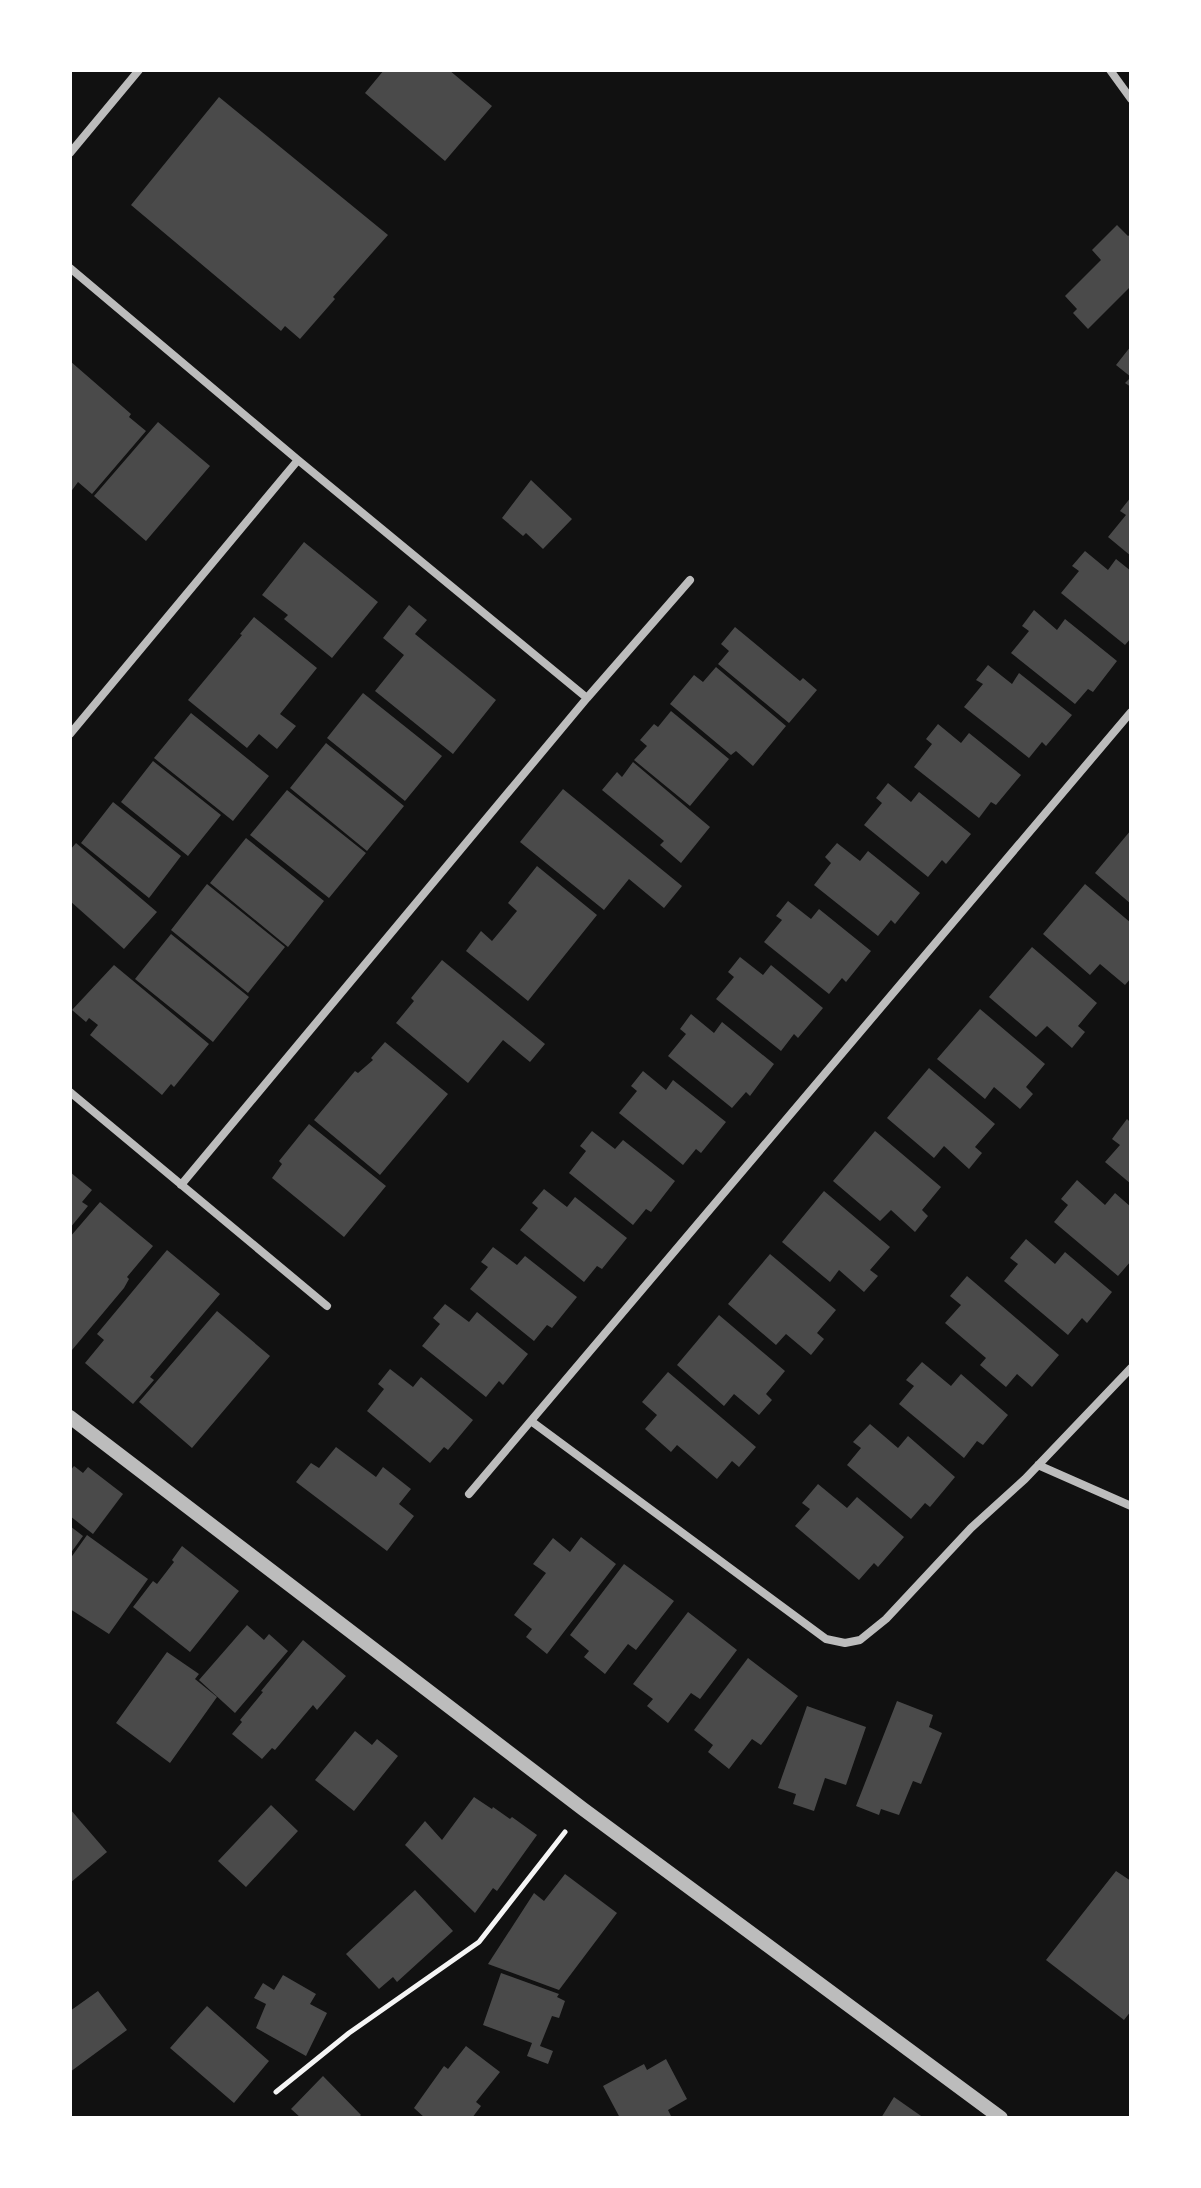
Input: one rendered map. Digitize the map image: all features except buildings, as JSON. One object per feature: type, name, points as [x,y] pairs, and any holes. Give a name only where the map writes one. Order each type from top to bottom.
[{"type":"street","points":[[70,153],[139,70]]},
{"type":"street","points":[[1110,70],[1131,99]]},
{"type":"street","points":[[70,268],[587,698]]},
{"type":"street","points":[[70,734],[298,460]]},
{"type":"street","points":[[181,1185],[587,698],[690,580]]},
{"type":"street","points":[[469,1494],[1131,712]]},
{"type":"street","points":[[70,1092],[327,1306]]},
{"type":"street","points":[[531,1421],[826,1639],[845,1643],[860,1640],[886,1619],[971,1528],[1038,1465],[1131,1368]]},
{"type":"street","points":[[70,1417],[583,1809],[1001,2118]]},
{"type":"street","points":[[1038,1465],[1131,1506]]},
{"type":"path","points":[[276,2092],[349,2033],[479,1942],[583,1809]]}]
